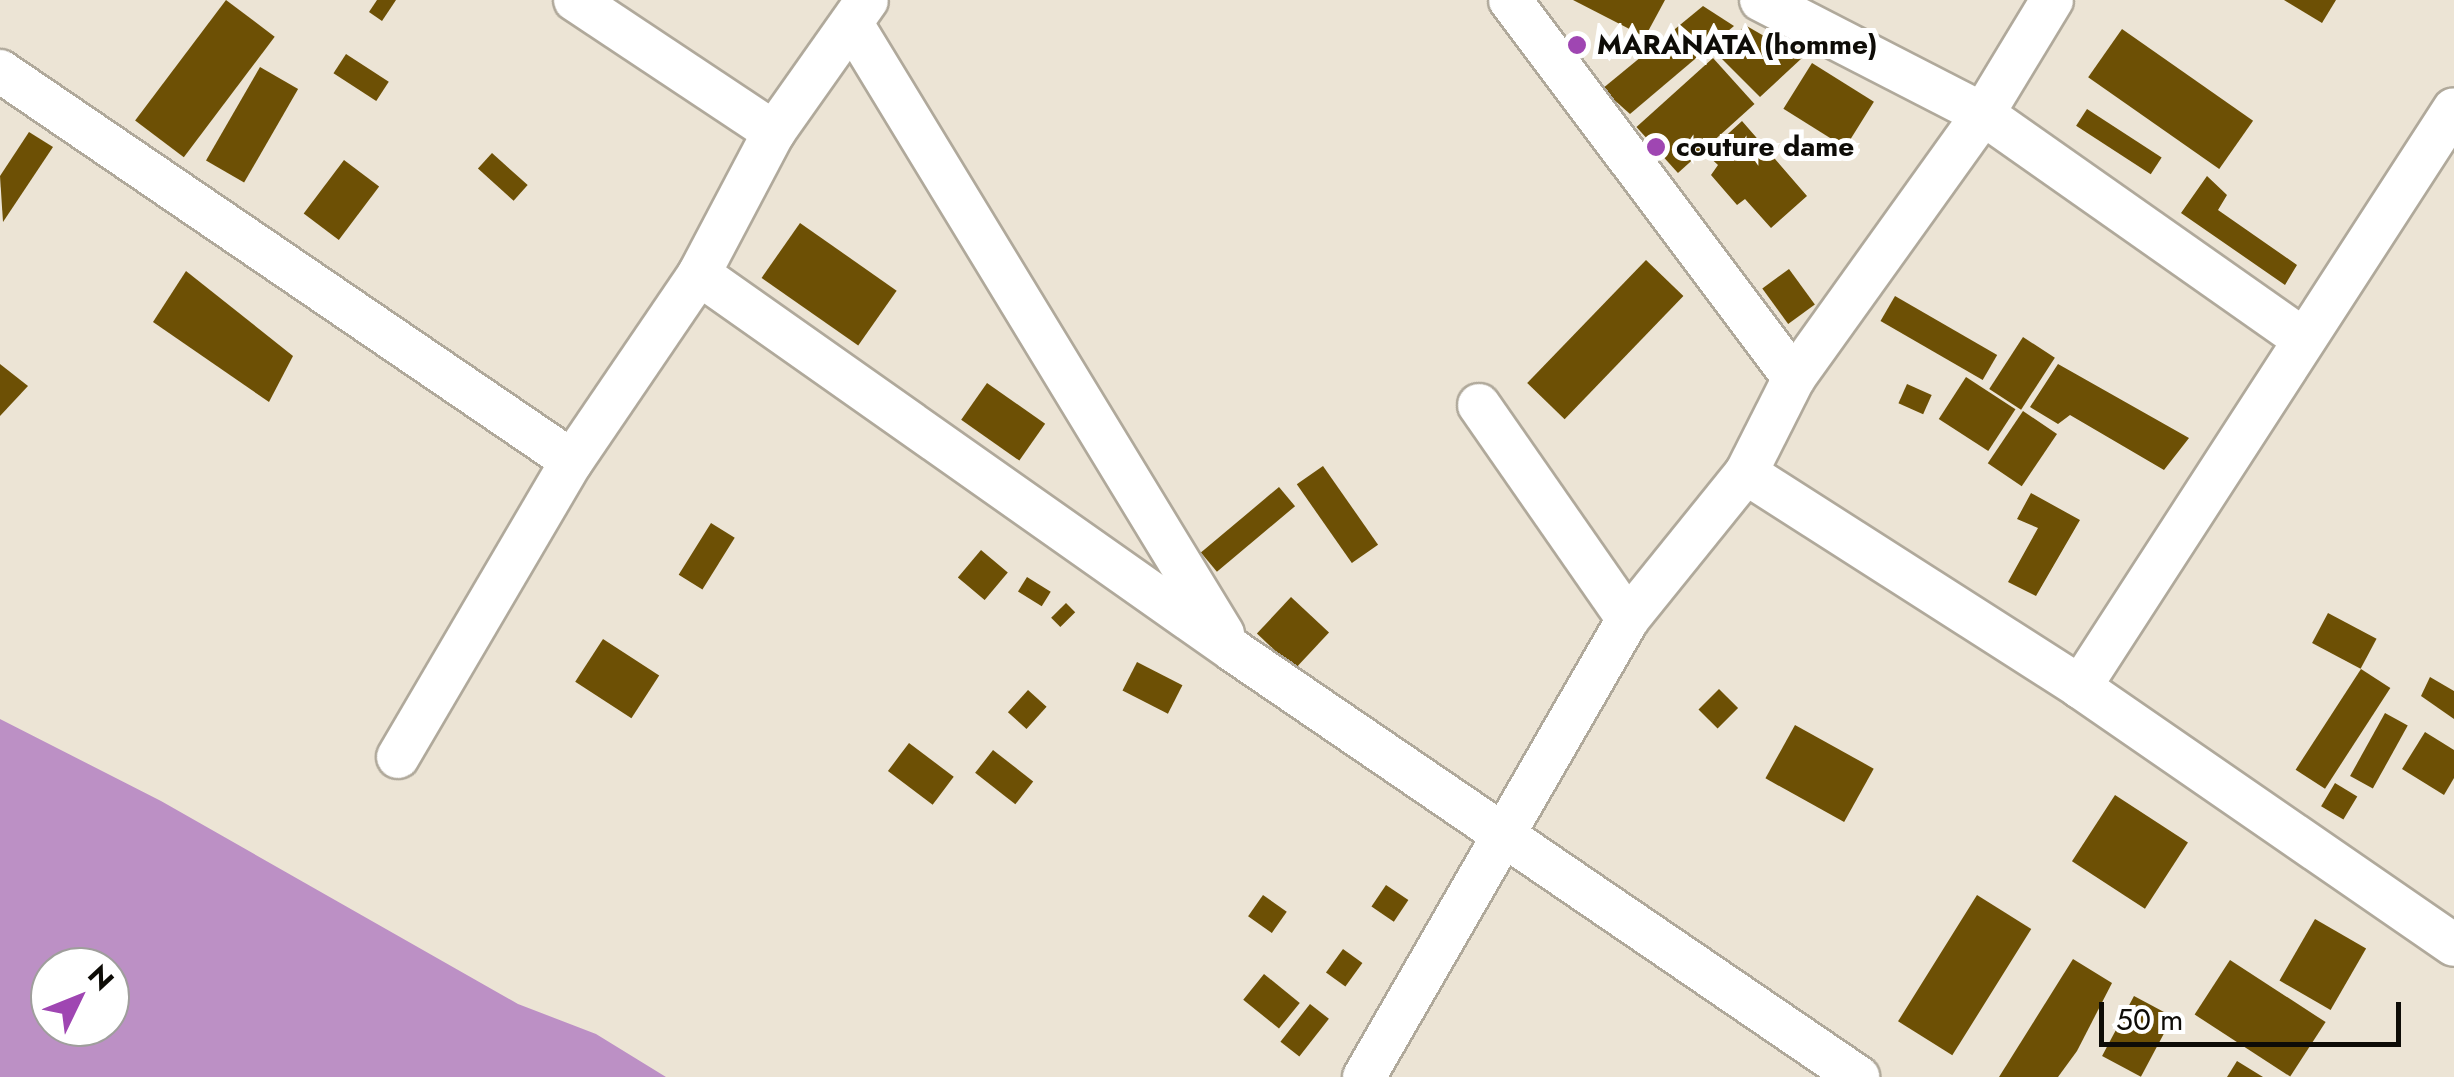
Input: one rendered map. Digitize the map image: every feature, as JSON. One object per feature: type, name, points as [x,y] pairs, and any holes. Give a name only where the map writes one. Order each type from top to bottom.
[{"type":"street","points":[[576,0],[774,132]]},
{"type":"street","points":[[1510,0],[1794,378]]},
{"type":"street","points":[[1761,0],[1984,114],[2302,338]]},
{"type":"street","points":[[1364,1077],[1507,836],[1628,619],[1746,473],[1794,378],[1984,114],[2052,0]]},
{"type":"street","points":[[398,757],[572,461],[699,274],[774,132],[859,12],[1234,651]]},
{"type":"street","points":[[0,70],[572,461]]},
{"type":"street","points":[[2080,687],[2302,338],[2454,109]]},
{"type":"street","points":[[699,274],[1234,651],[1858,1077]]},
{"type":"street","points":[[1480,405],[1628,619]]},
{"type":"street","points":[[1746,473],[2080,687],[2454,945]]},
{"type":"shaded area","points":[[0,719],[161,801],[518,1004],[596,1034],[666,1077],[0,1077]]},
{"type":"building","points":[[226,0],[275,37],[184,157],[135,121]]},
{"type":"building","points":[[377,0],[396,0],[382,21],[369,12]]},
{"type":"building","points":[[1573,0],[1665,0],[1645,37]]},
{"type":"building","points":[[2284,0],[2336,0],[2322,23]]},
{"type":"building","points":[[1703,6],[1734,26],[1630,114],[1602,89]]},
{"type":"building","points":[[1745,25],[1802,58],[1760,97],[1719,56]]},
{"type":"building","points":[[2122,29],[2253,121],[2219,169],[2088,77]]},
{"type":"building","points":[[346,54],[389,82],[376,101],[333,73]]},
{"type":"building","points":[[1713,58],[1754,104],[1678,173],[1636,127]]},
{"type":"building","points":[[1812,63],[1874,102],[1845,147],[1783,109]]},
{"type":"building","points":[[260,67],[298,89],[244,183],[206,161]]},
{"type":"building","points":[[2087,109],[2162,157],[2151,174],[2076,126]]},
{"type":"building","points":[[1742,121],[1807,196],[1771,228],[1745,199],[1737,205],[1711,175],[1718,165],[1706,154]]},
{"type":"building","points":[[29,132],[53,147],[3,222],[0,176]]},
{"type":"building","points":[[492,153],[528,185],[514,201],[478,169]]},
{"type":"building","points":[[344,160],[379,186],[339,240],[304,214]]},
{"type":"building","points":[[2207,176],[2227,195],[2218,210],[2297,265],[2285,285],[2181,213]]},
{"type":"building","points":[[800,223],[897,291],[858,346],[762,278]]},
{"type":"building","points":[[1646,260],[1683,296],[1565,419],[1527,383]]},
{"type":"building","points":[[1789,269],[1815,305],[1788,324],[1762,288]]},
{"type":"building","points":[[186,271],[293,356],[269,402],[153,322]]},
{"type":"building","points":[[1895,296],[1997,355],[1983,380],[1880,321]]},
{"type":"building","points":[[2023,337],[2055,358],[2021,410],[1989,389]]},
{"type":"building","points":[[0,364],[28,386],[0,416]]},
{"type":"building","points":[[2058,364],[2189,438],[2164,470],[2070,415],[2058,424],[2030,407]]},
{"type":"building","points":[[1966,377],[2015,409],[1988,451],[1939,419]]},
{"type":"building","points":[[987,383],[1045,424],[1019,461],[961,420]]},
{"type":"building","points":[[1907,384],[1932,395],[1923,414],[1898,403]]},
{"type":"building","points":[[2023,411],[2057,434],[2022,486],[1988,463]]},
{"type":"building","points":[[1323,466],[1378,545],[1352,563],[1297,484]]},
{"type":"building","points":[[1279,487],[1295,506],[1217,572],[1201,553]]},
{"type":"building","points":[[2031,493],[2080,520],[2036,596],[2008,582],[2038,528],[2017,519]]},
{"type":"building","points":[[711,523],[735,538],[702,590],[679,575]]},
{"type":"building","points":[[981,550],[1008,572],[985,600],[958,578]]},
{"type":"building","points":[[1027,577],[1051,592],[1042,606],[1018,591]]},
{"type":"building","points":[[1291,597],[1329,632],[1295,669],[1257,634]]},
{"type":"building","points":[[1066,603],[1075,612],[1060,627],[1051,618]]},
{"type":"building","points":[[2328,613],[2377,639],[2361,669],[2312,643]]},
{"type":"building","points":[[603,639],[659,675],[631,718],[575,682]]},
{"type":"building","points":[[1137,662],[1182,685],[1168,714],[1122,691]]},
{"type":"building","points":[[2361,669],[2390,688],[2325,789],[2296,770]]},
{"type":"building","points":[[2430,677],[2454,691],[2454,719],[2421,696]]},
{"type":"building","points":[[1719,689],[1738,708],[1718,729],[1698,710]]},
{"type":"building","points":[[1028,690],[1047,707],[1027,729],[1008,712]]},
{"type":"building","points":[[2385,713],[2408,726],[2373,789],[2350,776]]},
{"type":"building","points":[[1795,725],[1874,769],[1844,822],[1765,778]]},
{"type":"building","points":[[2425,732],[2454,750],[2454,778],[2444,795],[2402,769]]},
{"type":"building","points":[[909,743],[954,777],[933,805],[888,771]]},
{"type":"building","points":[[993,750],[1033,781],[1015,804],[975,773]]},
{"type":"building","points":[[2335,783],[2357,796],[2343,820],[2321,806]]},
{"type":"building","points":[[2115,795],[2188,842],[2145,909],[2072,861]]},
{"type":"building","points":[[1386,885],[1408,900],[1394,922],[1371,907]]},
{"type":"building","points":[[1263,895],[1287,912],[1272,933],[1248,916]]},
{"type":"building","points":[[1977,895],[2031,929],[1952,1055],[1898,1021]]},
{"type":"building","points":[[2315,919],[2366,948],[2331,1010],[2280,980]]},
{"type":"building","points":[[1343,949],[1362,963],[1345,987],[1326,972]]},
{"type":"building","points":[[2073,959],[2112,983],[2077,1051],[2058,1077],[1999,1077]]},
{"type":"building","points":[[2230,960],[2326,1022],[2290,1077],[2195,1015]]},
{"type":"building","points":[[1264,974],[1300,1003],[1279,1029],[1243,1000]]},
{"type":"building","points":[[2134,996],[2173,1017],[2141,1077],[2102,1056]]},
{"type":"building","points":[[1310,1004],[1329,1019],[1299,1057],[1280,1042]]},
{"type":"building","points":[[2237,1061],[2263,1077],[2227,1077]]},
{"type":"place","name":"MARANATA (homme)","points":[[1577,45]]},
{"type":"place","name":"couture dame","points":[[1656,147]]}]
